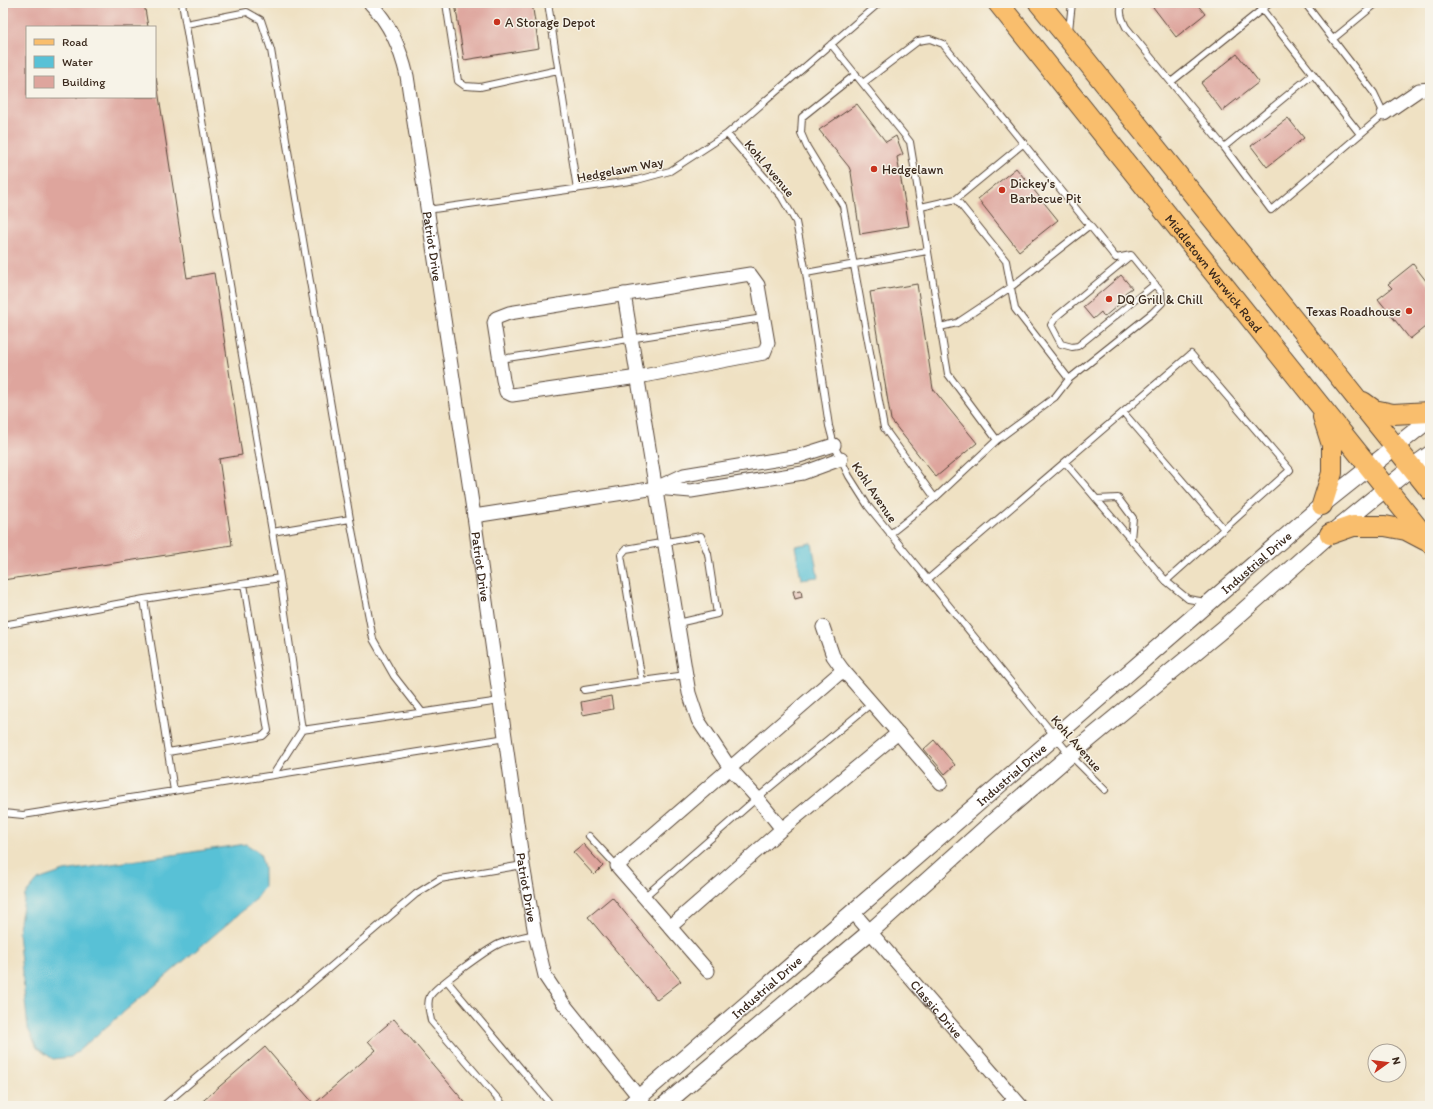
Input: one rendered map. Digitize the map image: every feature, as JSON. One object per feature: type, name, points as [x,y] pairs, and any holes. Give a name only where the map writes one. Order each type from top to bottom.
[{"type":"main road","name":"Middletown Warwick Road","points":[[998,3],[1429,543]]},
{"type":"main road","points":[[1039,3],[1430,490]]},
{"type":"main road","points":[[1357,398],[1374,410],[1393,414],[1430,412]]},
{"type":"main road","points":[[1318,404],[1332,444],[1332,473],[1322,505]]},
{"type":"main road","points":[[1330,534],[1353,526],[1385,526],[1406,530],[1429,543]]},
{"type":"street","name":"Patriot Drive","points":[[370,3],[382,16],[390,29],[403,59],[407,76],[474,516],[523,865],[535,934],[545,976],[563,1003],[638,1103]]},
{"type":"street","points":[[1384,114],[1419,90],[1430,89]]},
{"type":"street","points":[[750,274],[758,285],[768,343],[764,353],[638,377],[512,395],[506,392],[494,323],[496,318],[509,313],[624,294],[750,274]]},
{"type":"street","points":[[624,294],[689,693],[698,720],[730,768],[782,829]]},
{"type":"street","name":"Industrial Drive","points":[[638,1103],[853,912],[1322,505],[1430,419]]},
{"type":"street","points":[[656,488],[684,475],[799,456],[834,445]]},
{"type":"street","name":"Industrial Drive","points":[[663,1106],[871,932],[989,825],[1070,755],[1223,629],[1330,534],[1430,454]]},
{"type":"street","points":[[474,516],[656,488],[690,491],[698,490],[803,473],[841,459]]},
{"type":"street","points":[[823,627],[833,656],[843,670],[941,783]]},
{"type":"street","points":[[708,971],[617,866],[843,670]]},
{"type":"street","points":[[670,927],[782,829],[898,733]]},
{"type":"street","name":"Classic Drive","points":[[853,912],[1017,1102]]},
{"type":"lane","points":[[182,3],[280,578],[302,730],[273,775]]},
{"type":"lane","points":[[446,3],[458,81],[465,86],[480,87],[558,70]]},
{"type":"lane","points":[[548,3],[577,189]]},
{"type":"lane","name":"Hedgelawn Way","points":[[427,210],[638,180],[670,171],[727,134],[879,3]]},
{"type":"lane","points":[[1068,38],[1072,3]]},
{"type":"lane","points":[[1122,3],[1121,18],[1126,27],[1224,147],[1271,210],[1384,114],[1374,93],[1305,3]]},
{"type":"lane","points":[[1257,3],[1360,134]]},
{"type":"lane","points":[[1171,82],[1270,3]]},
{"type":"lane","points":[[1333,39],[1377,3]]},
{"type":"lane","points":[[186,24],[248,12],[261,20],[270,50],[350,519],[373,639],[394,676],[422,712]]},
{"type":"lane","points":[[863,83],[918,41],[930,39],[943,44],[1116,258],[1132,255]]},
{"type":"lane","points":[[831,44],[910,142],[948,374],[997,440]]},
{"type":"lane","points":[[856,74],[802,117],[801,133],[807,147],[843,206],[884,428],[935,498]]},
{"type":"lane","points":[[1224,147],[1313,74]]},
{"type":"lane","name":"Kohl Avenue","points":[[727,134],[781,196],[796,222],[806,273],[828,426],[834,445],[849,476],[868,506],[927,580],[1070,755],[1104,790]]},
{"type":"lane","points":[[921,207],[956,199],[1024,143]]},
{"type":"lane","points":[[956,199],[1006,261],[1015,309],[1069,379]]},
{"type":"lane","points":[[940,327],[957,323],[1011,287],[1090,225]]},
{"type":"lane","points":[[806,273],[927,251]]},
{"type":"lane","points":[[890,534],[935,498],[997,440],[1054,397],[1069,379],[1152,313],[1162,303],[1161,292],[1132,255]]},
{"type":"lane","points":[[1132,255],[1056,317],[1051,324],[1061,344],[1072,347],[1078,346],[1155,284]]},
{"type":"lane","points":[[501,359],[631,340],[763,318]]},
{"type":"lane","points":[[927,580],[1191,354],[1290,470],[1166,581]]},
{"type":"lane","points":[[1123,412],[1224,529]]},
{"type":"lane","points":[[1065,462],[1166,581],[1188,599],[1210,603]]},
{"type":"lane","points":[[1097,499],[1118,498],[1133,518],[1131,539]]},
{"type":"lane","points":[[272,532],[350,519]]},
{"type":"lane","points":[[642,681],[621,555],[626,549],[701,536],[708,554],[717,614],[677,623]]},
{"type":"lane","points":[[3,625],[144,599],[280,578]]},
{"type":"lane","points":[[168,752],[263,736],[268,731],[244,584]]},
{"type":"lane","points":[[144,599],[174,791]]},
{"type":"lane","points":[[584,690],[686,675]]},
{"type":"lane","points":[[302,730],[500,701]]},
{"type":"lane","points":[[644,897],[757,798],[872,703]]},
{"type":"lane","points":[[3,813],[24,815],[506,738]]},
{"type":"lane","points":[[590,836],[617,866]]},
{"type":"lane","points":[[163,1106],[307,987],[416,894],[440,879],[523,865]]},
{"type":"lane","points":[[504,1106],[431,1021],[428,1007],[430,997],[447,981],[490,948],[501,943],[535,934]]},
{"type":"lane","points":[[447,981],[548,1101],[547,1106]]},
{"type":"lane","points":[[1002,1106],[1017,1102]]},
{"type":"water","points":[[812,543],[818,577],[801,579],[795,546]]},
{"type":"water","points":[[246,844],[260,853],[264,867],[264,887],[253,902],[71,1057],[53,1059],[37,1048],[28,1029],[18,933],[25,895],[38,880],[64,871]]},
{"type":"building","points":[[3,3],[144,3],[148,26],[26,26],[26,98],[156,98],[156,77],[187,278],[214,273],[242,455],[219,459],[232,545],[3,580]]},
{"type":"building","name":"A Storage Depot","points":[[455,3],[532,3],[539,48],[464,60]]},
{"type":"building","points":[[1150,3],[1196,3],[1205,14],[1176,37]]},
{"type":"building","points":[[1237,54],[1259,82],[1222,111],[1201,83]]},
{"type":"building","name":"Hedgelawn","points":[[857,104],[886,142],[896,136],[903,154],[897,157],[909,226],[860,234],[851,172],[849,167],[819,130]]},
{"type":"building","points":[[1288,118],[1304,138],[1267,167],[1251,146]]},
{"type":"building","points":[[1016,168],[1058,220],[1019,251],[978,199]]},
{"type":"building","name":"Texas Roadhouse","points":[[1413,264],[1430,286],[1430,323],[1410,339],[1378,299],[1392,288],[1388,284]]},
{"type":"building","points":[[1121,275],[1132,288],[1125,293],[1128,297],[1104,317],[1101,312],[1093,319],[1083,307]]},
{"type":"building","points":[[917,284],[933,389],[977,443],[936,477],[891,420],[870,292]]},
{"type":"building","points":[[801,590],[802,597],[795,599],[793,591]]},
{"type":"building","points":[[611,696],[613,709],[583,715],[581,702]]},
{"type":"building","points":[[934,740],[955,765],[945,774],[924,749]]},
{"type":"building","points":[[583,844],[603,866],[594,875],[573,852]]},
{"type":"building","points":[[612,897],[681,981],[657,1000],[588,917]]},
{"type":"building","points":[[394,1019],[468,1106],[197,1106],[265,1047],[314,1104],[376,1050],[368,1041]]},
{"type":"place","name":"A Storage Depot","points":[[497,22]]},
{"type":"place","name":"Hedgelawn","points":[[874,169]]},
{"type":"place","name":"Dickey's Barbecue Pit","points":[[1002,190]]},
{"type":"place","name":"DQ Grill & Chill","points":[[1109,299]]},
{"type":"place","name":"Texas Roadhouse","points":[[1409,311]]}]
